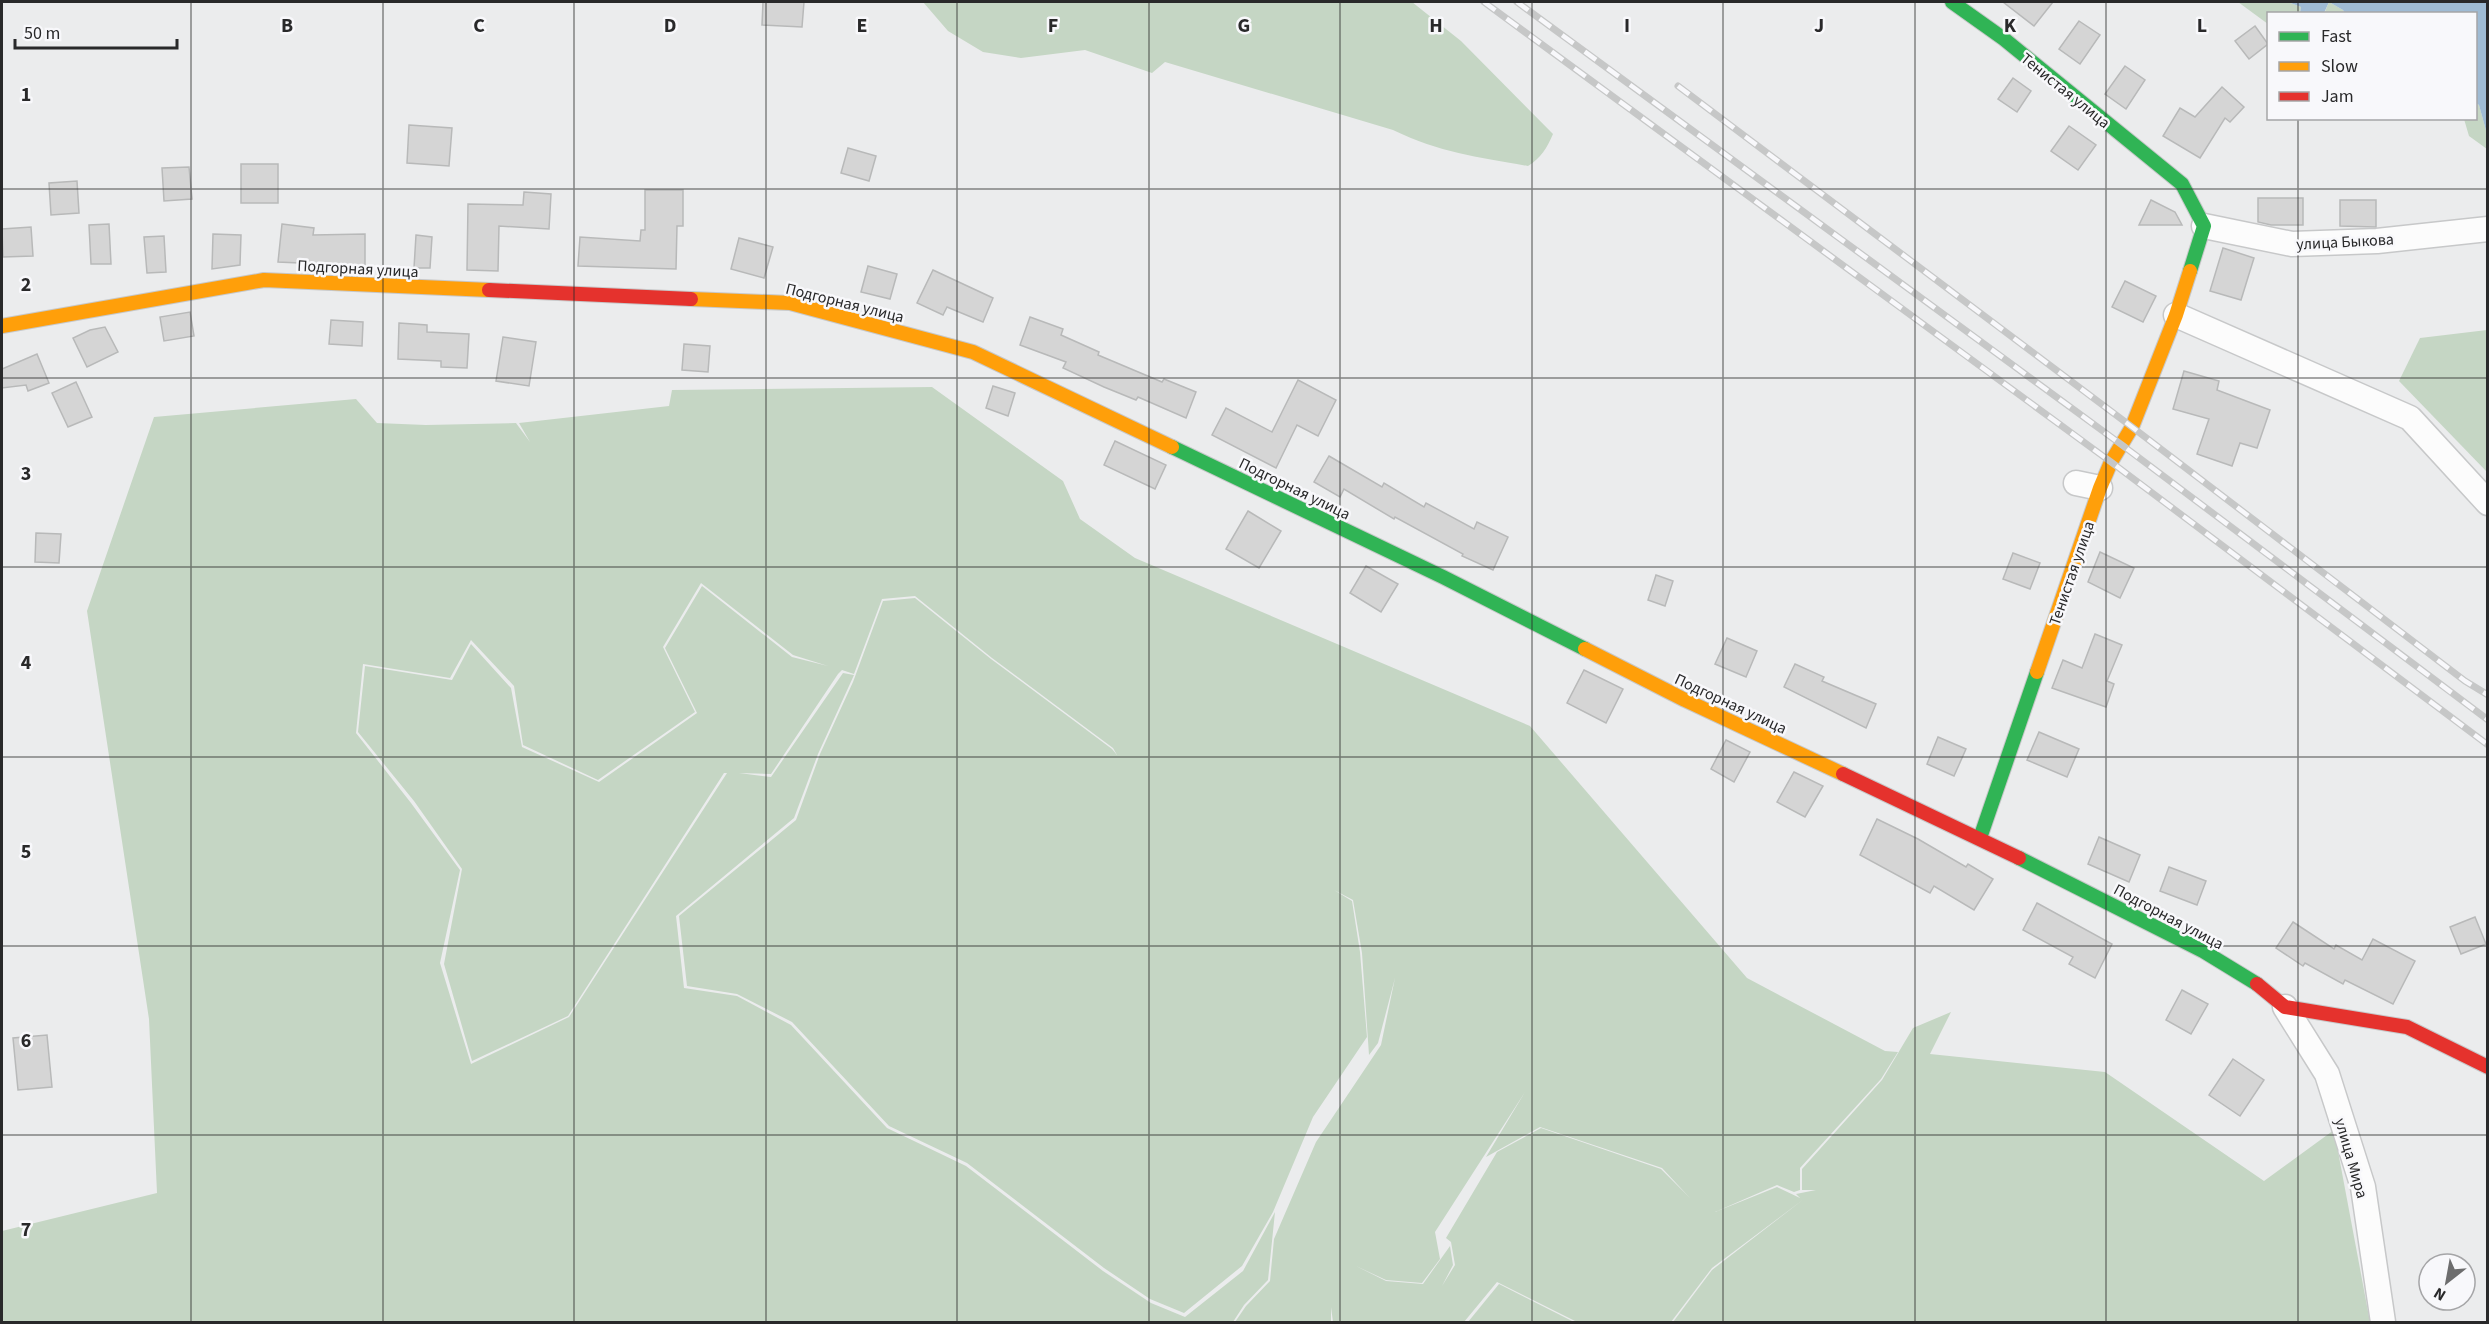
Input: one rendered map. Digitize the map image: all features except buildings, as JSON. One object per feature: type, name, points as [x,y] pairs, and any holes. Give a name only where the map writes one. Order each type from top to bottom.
[{"type":"street","name":"Тенистая улица","points":[[1952,2],[2004,39],[2182,184],[2204,226],[2176,315],[2132,427],[2111,462],[2100,488],[1980,838]]},
{"type":"street","name":"улица Быкова","points":[[2204,226],[2292,244],[2377,241],[2487,229]]},
{"type":"street","name":"Подгорная улица","points":[[2,326],[264,280],[790,303],[973,352],[1443,577],[1685,700],[1980,838],[2204,951],[2265,989],[2285,1007]]},
{"type":"street","points":[[2176,315],[2410,418],[2487,503]]},
{"type":"street","points":[[2076,483],[2100,488]]},
{"type":"street","points":[[2285,1007],[2407,1027],[2487,1067]]},
{"type":"street","name":"улица Мира","points":[[2285,1007],[2327,1074],[2363,1187],[2383,1323]]},
{"type":"green space","points":[[923,2],[1412,2],[1461,41],[1553,134],[1537,160],[1528,166],[1476,157],[1443,149],[1393,130],[1165,62],[1152,73],[1085,50],[1021,58],[983,52],[948,31]]},
{"type":"green space","points":[[2238,2],[2288,2],[2301,7],[2300,12],[2267,12],[2267,23]]},
{"type":"green space","points":[[2329,2],[2344,12],[2325,12]]},
{"type":"green space","points":[[2477,104],[2487,134],[2487,149],[2469,136],[2464,120],[2477,120]]},
{"type":"green space","points":[[2488,330],[2487,472],[2399,381],[2420,338]]},
{"type":"green space","points":[[932,387],[1063,481],[1080,519],[1135,558],[1530,726],[1747,978],[1885,1051],[1898,1052],[1881,1079],[1800,1168],[1800,1190],[1794,1192],[1777,1185],[1715,1212],[1777,1187],[1800,1198],[1796,1194],[1816,1190],[1802,1190],[1802,1169],[1882,1080],[1913,1028],[1951,1012],[1930,1054],[2105,1072],[2264,1181],[2334,1130],[2370,1322],[1673,1322],[1712,1270],[1804,1199],[1712,1268],[1671,1322],[1577,1322],[1497,1282],[1464,1322],[1333,1322],[1331,1307],[1331,1322],[1235,1322],[1246,1306],[1270,1281],[1274,1239],[1316,1142],[1381,1045],[1395,978],[1378,1043],[1369,1055],[1362,953],[1353,900],[1334,890],[1352,901],[1360,952],[1367,1037],[1313,1117],[1273,1212],[1242,1266],[1184,1313],[1150,1299],[1104,1268],[967,1163],[889,1126],[792,1022],[737,994],[687,986],[679,916],[796,820],[820,754],[853,682],[883,601],[915,598],[991,659],[1112,749],[1117,755],[1113,748],[992,658],[915,596],[882,599],[854,674],[842,670],[838,674],[771,774],[739,773],[771,777],[843,673],[854,675],[818,754],[794,818],[676,916],[684,988],[737,996],[791,1025],[887,1128],[966,1166],[1103,1271],[1151,1303],[1185,1317],[1243,1271],[1275,1212],[1268,1280],[1244,1305],[1233,1322],[2,1322],[2,1231],[157,1193],[149,1019],[87,611],[154,417],[356,399],[377,423],[426,425],[516,423],[530,442],[519,423],[669,406],[672,390]],"holes":[[[701,583],[793,655],[828,666],[792,657],[702,586],[665,648],[697,713],[599,782],[522,747],[511,688],[471,644],[452,680],[365,666],[358,732],[414,801],[462,869],[444,964],[472,1061],[568,1016],[724,773],[727,773],[569,1017],[471,1064],[440,963],[460,870],[356,733],[363,664],[450,678],[471,640],[514,686],[523,745],[598,780],[695,712],[663,647]],[[1525,1092],[1486,1157],[1540,1127],[1662,1168],[1690,1198],[1661,1169],[1541,1128],[1497,1152],[1446,1238],[1451,1242],[1455,1265],[1442,1286],[1453,1265],[1450,1246],[1423,1284],[1386,1281],[1356,1266],[1386,1280],[1422,1283],[1440,1259],[1435,1232]]]},
{"type":"green space","points":[[1499,1284],[1574,1322],[1468,1322]]},
{"type":"water","points":[[2288,2],[2329,2],[2324,12],[2300,12],[2301,7]]},
{"type":"water","points":[[2329,2],[2487,2],[2487,134],[2477,104],[2477,12],[2344,12]]},
{"type":"railway","points":[[1484,2],[2111,462],[2488,745]]},
{"type":"railway","points":[[1517,2],[2122,445],[2488,720]]},
{"type":"railway","points":[[1678,86],[2465,681],[2488,695]]},
{"type":"traffic: fast","points":[[1952,2],[2004,39],[2182,184],[2204,226],[2190,271]]},
{"type":"traffic: fast","points":[[1172,447],[1443,577],[1585,649]]},
{"type":"traffic: fast","points":[[1980,838],[2037,672]]},
{"type":"traffic: fast","points":[[2019,858],[2203,951],[2257,984]]},
{"type":"traffic: slow","points":[[2037,672],[2100,488],[2111,462],[2132,427],[2176,315],[2190,271]]},
{"type":"traffic: slow","points":[[2,326],[264,280],[489,290]]},
{"type":"traffic: slow","points":[[691,299],[790,303],[973,352],[1172,447]]},
{"type":"traffic: slow","points":[[1585,649],[1685,700],[1843,774]]},
{"type":"traffic: jam","points":[[489,290],[691,299]]},
{"type":"traffic: jam","points":[[1843,774],[2019,858]]},
{"type":"traffic: jam","points":[[2257,984],[2285,1007],[2407,1027],[2488,1067]]}]
